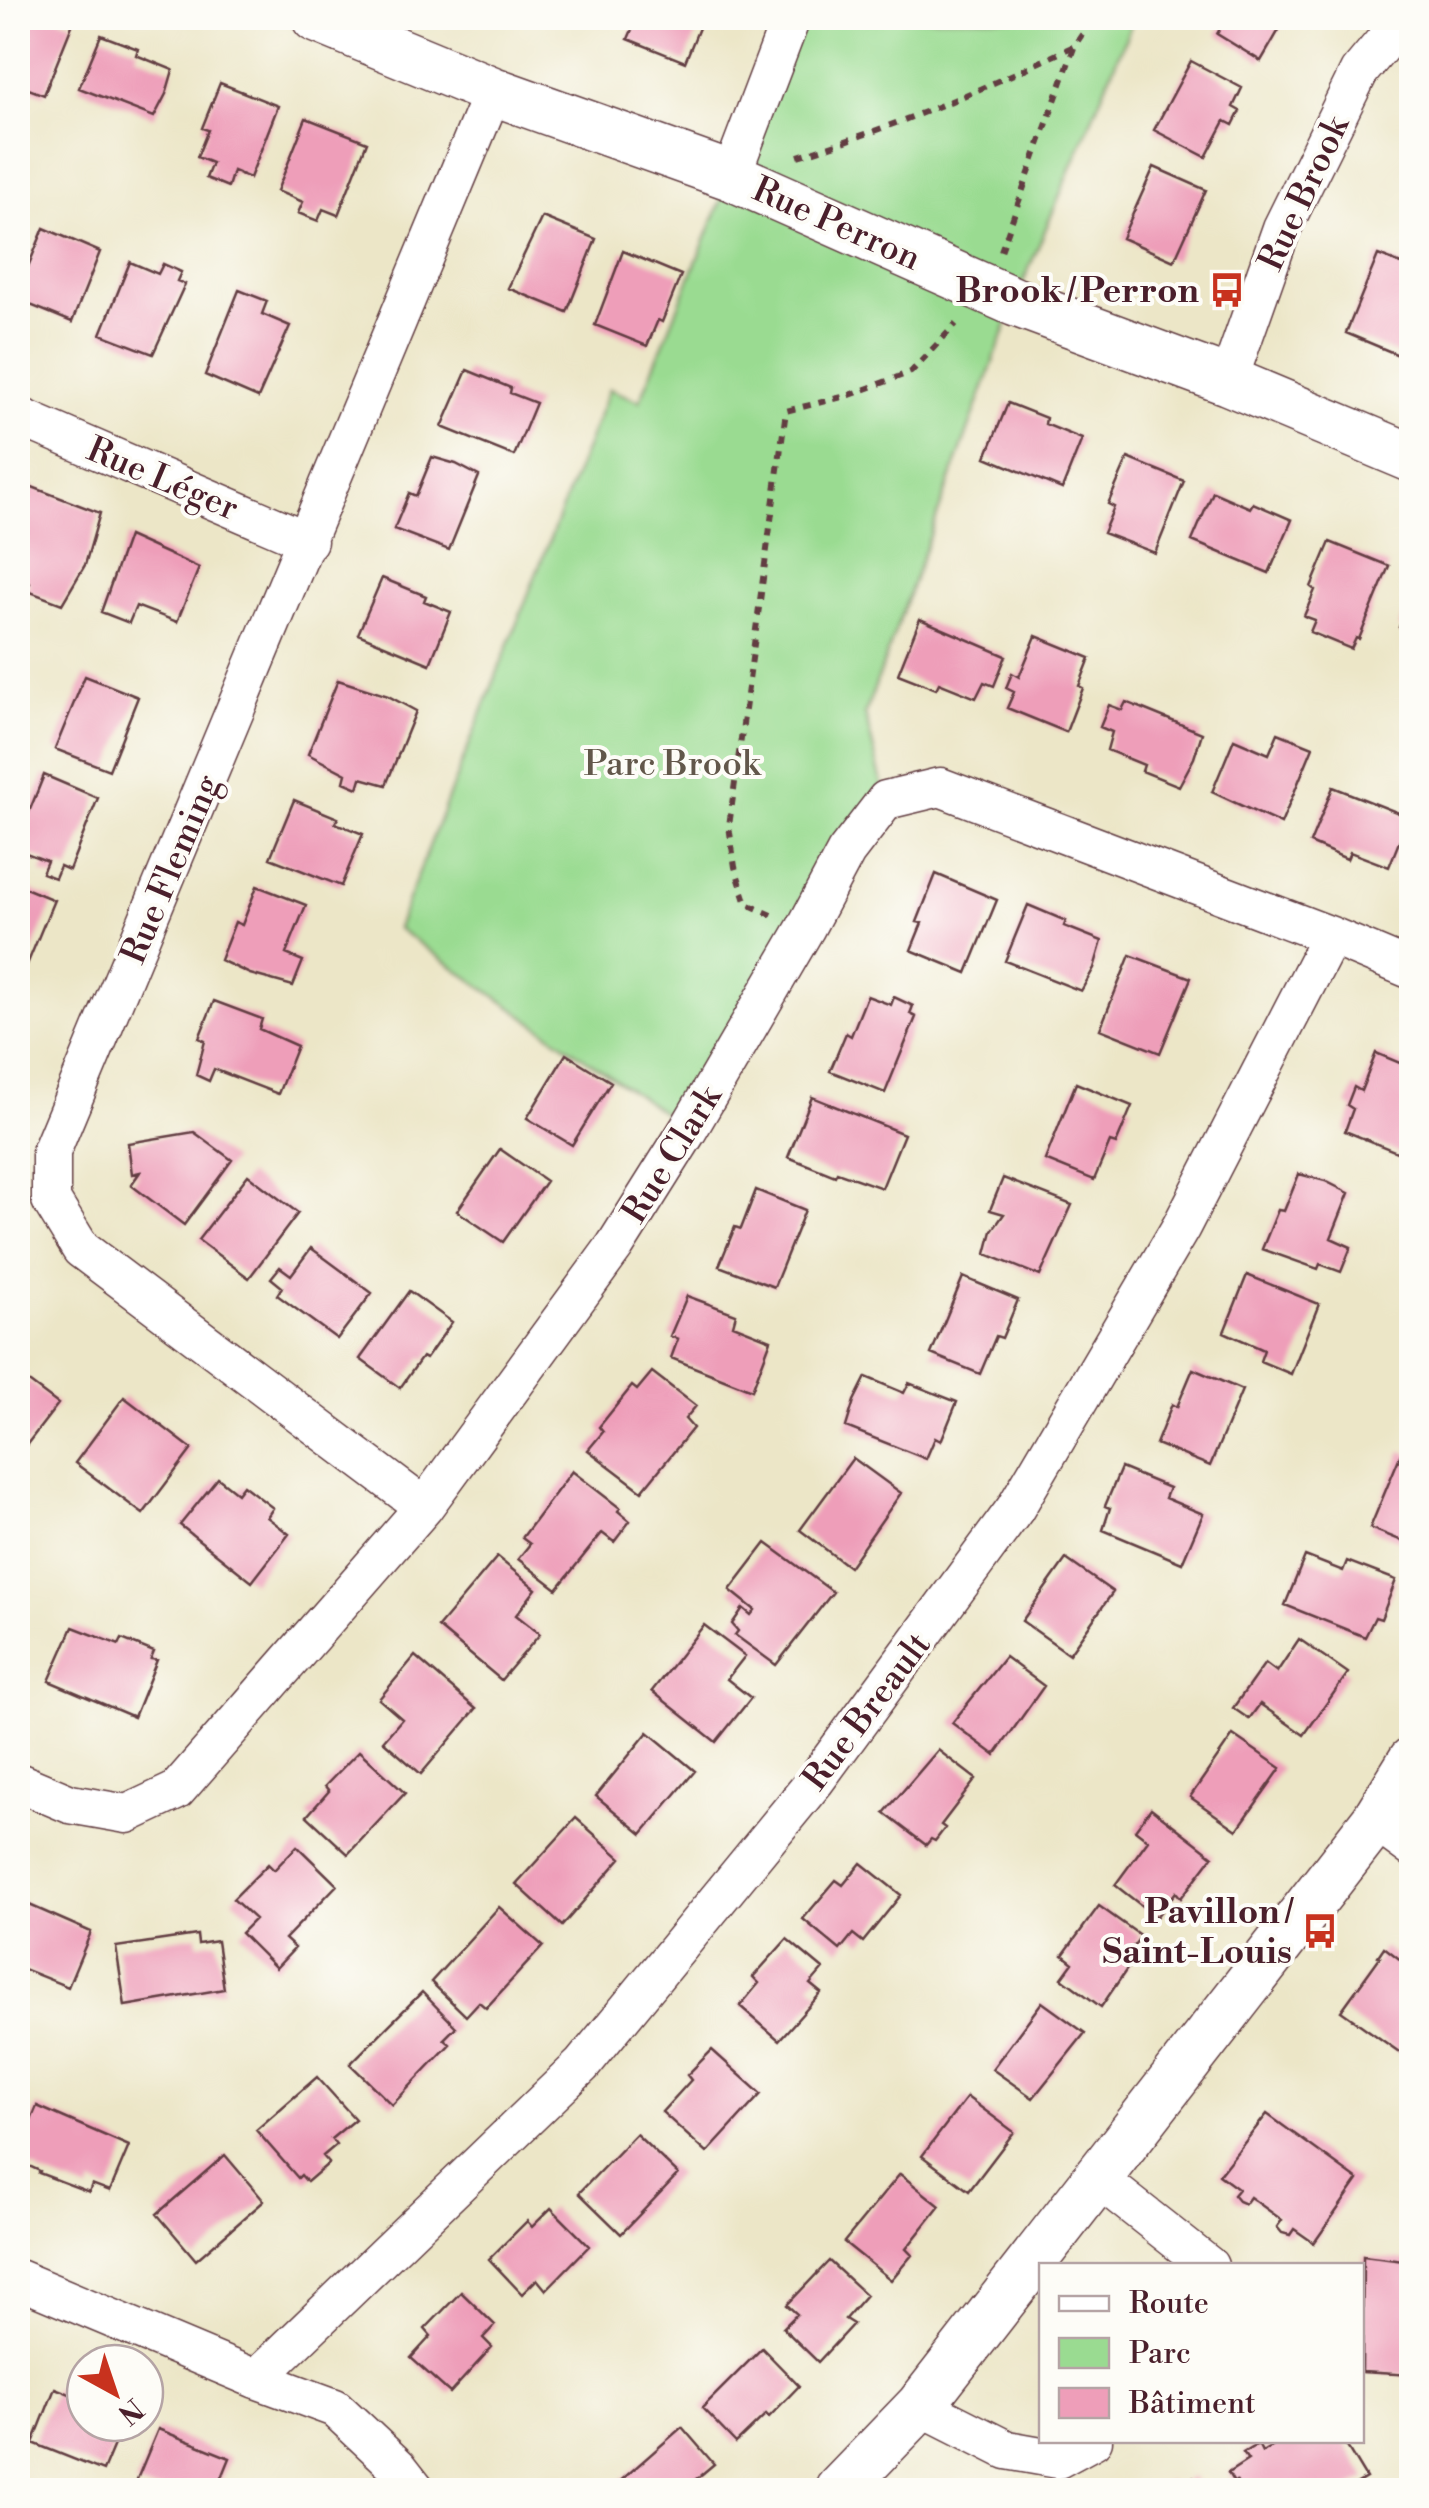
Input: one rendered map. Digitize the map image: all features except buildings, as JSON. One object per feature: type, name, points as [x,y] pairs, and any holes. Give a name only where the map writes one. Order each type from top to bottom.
[{"type":"street","name":"Rue Perron","points":[[316,18],[493,91],[731,176],[988,290],[1228,381],[1412,458]]},
{"type":"street","points":[[731,176],[791,18]]},
{"type":"street","name":"Rue Brook","points":[[1228,381],[1282,228],[1359,72],[1404,18]]},
{"type":"street","name":"Rue Fleming","points":[[424,1507],[81,1249],[51,1200],[51,1152],[493,91]]},
{"type":"street","name":"Rue Léger","points":[[18,416],[308,541]]},
{"type":"street","name":"Rue Clark","points":[[18,1782],[70,1804],[127,1814],[176,1791],[424,1507],[614,1246],[688,1130],[846,852],[886,800],[940,787],[1412,970]]},
{"type":"street","name":"Rue Breault","points":[[256,2379],[582,2065],[815,1781],[1016,1510],[1180,1226],[1331,936]]},
{"type":"street","points":[[839,2490],[920,2406],[1096,2177],[1394,1834],[1412,1760]]},
{"type":"street","points":[[1096,2177],[1205,2263]]},
{"type":"street","points":[[18,2280],[335,2408],[398,2467],[416,2490]]},
{"type":"street","points":[[920,2406],[1008,2450],[1058,2459],[1087,2443]]},
{"type":"path","points":[[805,930],[747,904],[735,867],[729,826],[786,412],[850,395],[911,372],[988,290],[1075,45],[1093,18]]},
{"type":"path","points":[[731,176],[882,131],[1075,45]]},
{"type":"green space","name":"Parc Brook","points":[[791,18],[1134,18],[1015,302],[865,714],[886,800],[688,1130],[397,928],[609,389],[640,401]]},
{"type":"place","name":"Brook / Perron","points":[[1227,290]]},
{"type":"place","name":"Pavillon / Saint-Louis","points":[[1320,1931]]}]
